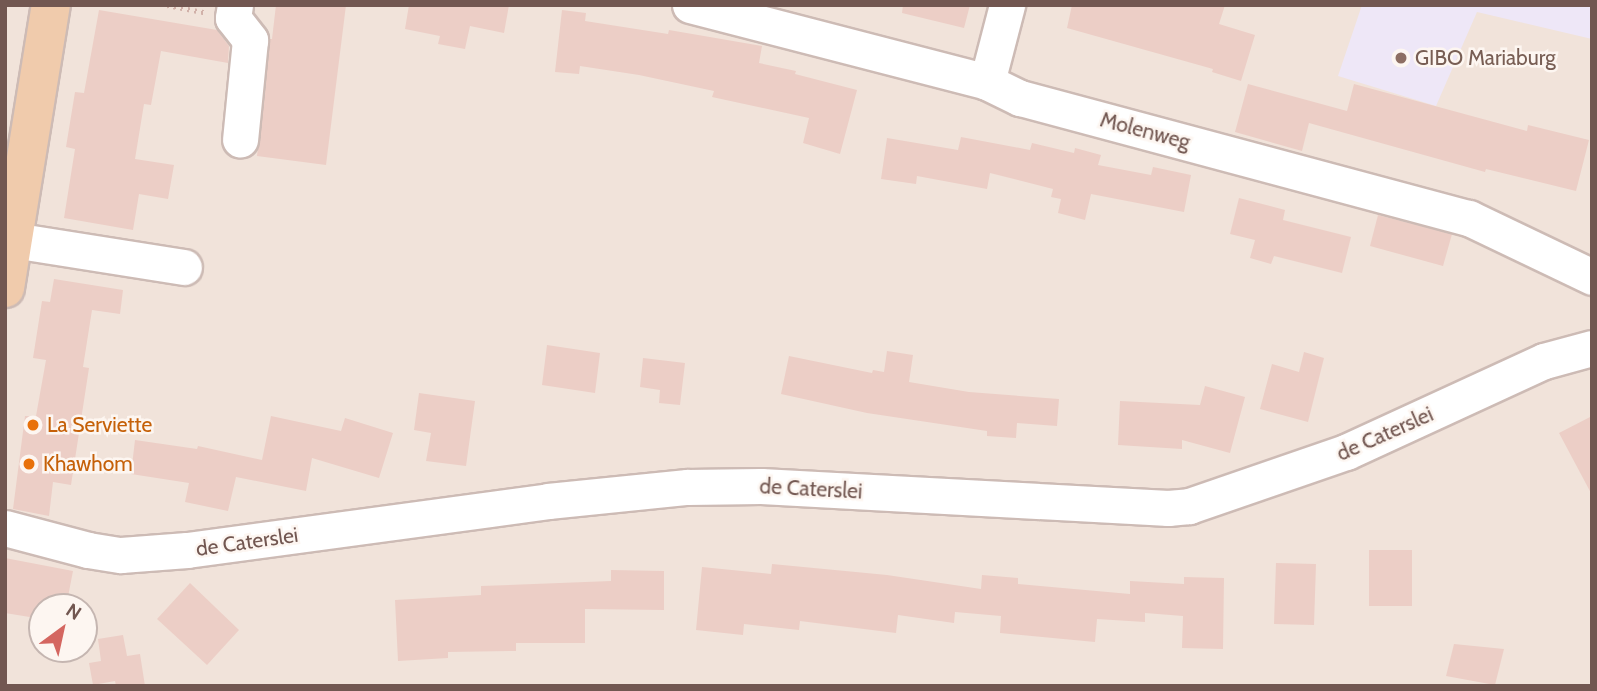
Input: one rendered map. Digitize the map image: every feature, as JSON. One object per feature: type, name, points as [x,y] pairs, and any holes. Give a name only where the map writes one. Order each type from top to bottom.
[{"type":"main road","points":[[5,288],[51,5]]},
{"type":"street","name":"Molenweg","points":[[690,5],[986,82],[1020,98],[1469,218],[1592,277]]},
{"type":"street","points":[[986,82],[1007,5]]},
{"type":"street","points":[[234,12],[250,40],[240,140]]},
{"type":"street","points":[[13,240],[184,267]]},
{"type":"street","name":"de Caterslei","points":[[5,528],[88,550],[121,555],[187,550],[548,501],[687,487],[761,486],[1168,508],[1189,506],[1346,452],[1544,360],[1592,348]]},
{"type":"path","points":[[167,5],[234,12]]},
{"type":"shaded area","points":[[5,5],[1592,5],[1592,686],[5,686]]},
{"type":"shaded area","name":"GIBO Mariaburg","points":[[1362,5],[1592,5],[1592,39],[1477,12],[1436,106],[1338,76]]},
{"type":"building","points":[[276,5],[346,5],[326,165],[257,156],[269,39],[272,39]]},
{"type":"building","points":[[409,5],[509,5],[504,33],[470,26],[465,49],[438,44],[440,36],[405,29]]},
{"type":"building","points":[[903,5],[970,5],[964,28],[902,13]]},
{"type":"building","points":[[1072,5],[1225,5],[1219,24],[1255,35],[1241,81],[1212,72],[1213,69],[1067,28]]},
{"type":"building","points":[[99,10],[217,30],[229,46],[228,63],[161,51],[151,105],[144,104],[135,159],[174,165],[168,199],[139,194],[133,230],[64,218],[75,149],[66,147],[75,92],[84,93]]},
{"type":"building","points":[[562,10],[586,13],[585,21],[668,34],[669,30],[762,46],[759,63],[796,71],[795,74],[857,90],[840,154],[803,143],[809,118],[712,97],[714,91],[639,75],[580,66],[579,74],[555,72]]},
{"type":"building","points":[[1248,84],[1347,111],[1354,84],[1527,131],[1528,125],[1589,140],[1576,191],[1486,169],[1485,172],[1309,123],[1302,151],[1235,132]]},
{"type":"building","points":[[961,137],[1030,150],[1032,143],[1074,153],[1075,148],[1101,155],[1098,165],[1151,175],[1153,167],[1191,175],[1184,212],[1091,194],[1085,220],[1058,213],[1061,199],[1051,197],[1053,189],[990,173],[987,189],[917,176],[916,184],[881,179],[887,138],[958,150]]},
{"type":"building","points":[[1239,198],[1285,210],[1283,220],[1351,237],[1342,273],[1274,256],[1271,264],[1250,258],[1255,240],[1230,234]]},
{"type":"building","points":[[1378,215],[1452,234],[1443,266],[1370,246]]},
{"type":"building","points":[[54,279],[123,290],[120,314],[92,310],[83,367],[89,368],[71,485],[53,482],[49,516],[13,509],[25,416],[36,416],[46,360],[33,358],[42,301],[50,302]]},
{"type":"building","points":[[547,345],[600,353],[595,393],[542,385]]},
{"type":"building","points":[[887,351],[913,355],[909,382],[969,392],[1059,399],[1057,426],[1017,423],[1016,438],[987,436],[987,431],[867,413],[781,394],[789,356],[872,373],[873,370],[884,372]]},
{"type":"building","points":[[1304,352],[1324,358],[1308,422],[1260,409],[1272,364],[1299,372]]},
{"type":"building","points":[[643,358],[685,363],[680,405],[659,403],[660,390],[640,387]]},
{"type":"building","points":[[1205,386],[1245,397],[1230,453],[1182,440],[1182,449],[1118,445],[1120,401],[1200,405]]},
{"type":"building","points":[[419,393],[475,401],[466,466],[426,461],[431,433],[414,430]]},
{"type":"building","points":[[271,416],[341,431],[345,418],[393,433],[379,478],[312,458],[306,491],[236,477],[228,511],[185,502],[189,483],[131,474],[135,440],[197,449],[198,446],[262,460]]},
{"type":"building","points":[[1592,416],[1592,495],[1559,433]]},
{"type":"building","points":[[1369,550],[1412,550],[1412,606],[1369,606]]},
{"type":"building","points":[[5,558],[73,571],[69,593],[28,593],[28,617],[5,613]]},
{"type":"building","points":[[1276,563],[1316,564],[1314,625],[1274,624]]},
{"type":"building","points":[[772,564],[887,575],[981,589],[982,575],[1018,578],[1018,584],[1130,594],[1130,581],[1184,584],[1184,577],[1224,578],[1223,649],[1182,648],[1183,616],[1145,613],[1145,622],[1097,619],[1095,642],[1000,633],[1001,616],[955,612],[954,623],[898,615],[896,633],[800,621],[799,630],[744,624],[743,635],[696,630],[702,567],[771,574]]},
{"type":"building","points":[[611,570],[664,571],[664,610],[585,609],[585,643],[516,643],[516,651],[448,652],[448,658],[398,661],[395,600],[481,595],[481,586],[611,581]]},
{"type":"building","points":[[190,583],[239,630],[207,665],[157,619]]},
{"type":"building","points":[[123,635],[127,656],[140,654],[145,686],[116,686],[115,681],[93,685],[89,663],[101,661],[98,639]]},
{"type":"building","points":[[1454,644],[1504,649],[1495,685],[1446,676]]},
{"type":"place","name":"GIBO Mariaburg","points":[[1401,58]]},
{"type":"place","name":"La Serviette","points":[[33,425]]},
{"type":"place","name":"Khawhom","points":[[29,464]]}]
